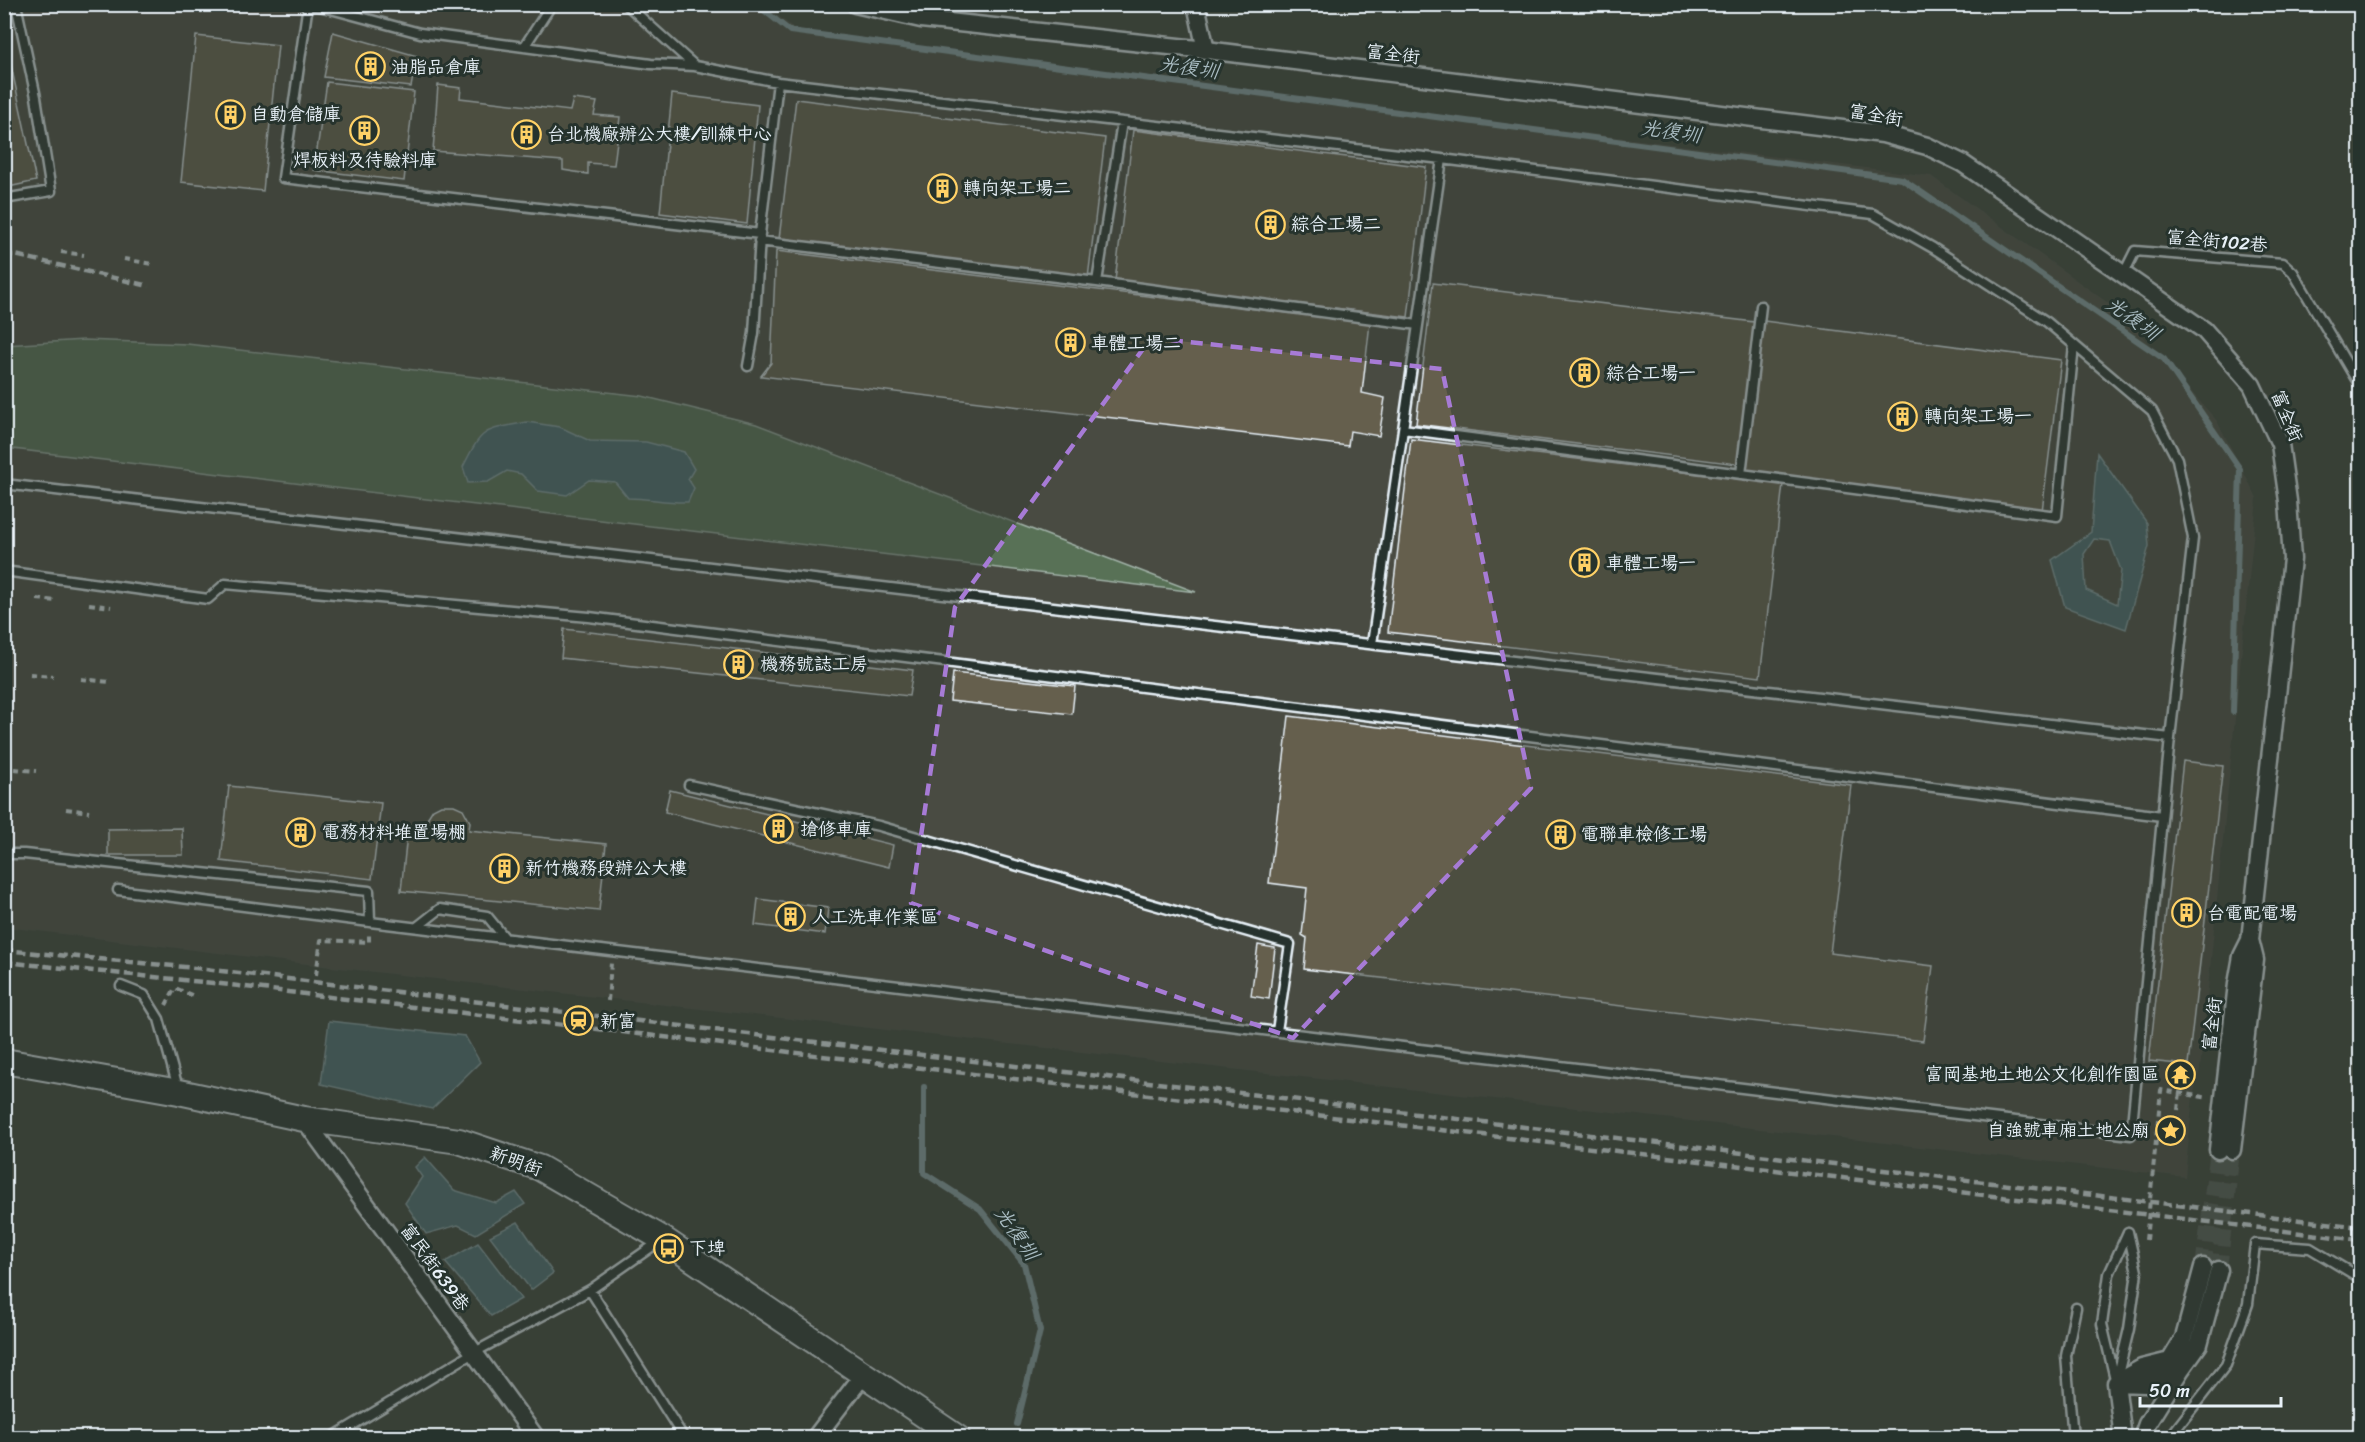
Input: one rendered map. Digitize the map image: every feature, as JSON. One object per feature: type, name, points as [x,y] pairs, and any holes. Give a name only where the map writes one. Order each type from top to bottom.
[{"type":"street","name":"富全街","points":[[855,4],[921,19],[1206,50],[1883,134],[1927,146],[1962,162],[2204,330],[2252,385],[2280,444],[2288,501],[2292,559],[2250,940],[2242,956],[2237,984],[2222,1100],[2225,1150],[2255,960],[2250,940]]},
{"type":"street","points":[[1196,4],[1206,50]]},
{"type":"street","name":"新明街","points":[[4,1061],[179,1092],[304,1119],[459,1141],[530,1165],[663,1239],[958,1437]]},
{"type":"street","name":"富民街639巷","points":[[304,1119],[536,1437]]},
{"type":"street","points":[[2116,1383],[2142,1368],[2169,1361],[2187,1330],[2211,1268],[2199,1344],[2147,1424],[2142,1437]]},
{"type":"street","points":[[2116,1383],[2145,1384],[2181,1369]]},
{"type":"street","points":[[814,1437],[864,1374]]},
{"type":"street","points":[[2116,1383],[2123,1437]]},
{"type":"lane","points":[[4,199],[51,191],[36,97],[16,4]]},
{"type":"lane","points":[[118,890],[2131,1135],[2170,738],[2193,538],[2177,459],[2152,411],[2047,322],[1934,248],[1873,214],[1442,159],[778,82],[695,66],[651,64],[420,33],[310,4],[283,178],[1418,325]]},
{"type":"lane","points":[[524,47],[552,4]]},
{"type":"lane","points":[[626,4],[695,66]]},
{"type":"lane","points":[[748,366],[754,333],[760,238],[778,82]]},
{"type":"lane","points":[[1097,282],[1122,122]]},
{"type":"lane","points":[[1372,644],[1442,159]]},
{"type":"lane","name":"富全街102巷","points":[[2124,273],[2135,251],[2283,263],[2293,272],[2361,386]]},
{"type":"lane","points":[[1741,474],[1761,306]]},
{"type":"lane","points":[[1403,429],[2057,516],[2074,345]]},
{"type":"lane","points":[[4,484],[2170,738]]},
{"type":"lane","points":[[4,571],[207,599],[225,584],[589,617],[2162,816]]},
{"type":"lane","points":[[688,785],[879,826],[1290,944],[1277,1030]]},
{"type":"lane","points":[[4,854],[24,854],[369,891],[370,922]]},
{"type":"lane","points":[[417,927],[440,909],[487,916],[505,938]]},
{"type":"lane","points":[[121,986],[144,995],[159,1019],[179,1092]]},
{"type":"lane","points":[[2128,1232],[2137,1272],[2129,1329],[2116,1383],[2102,1324],[2109,1274],[2128,1232]]},
{"type":"lane","points":[[331,1437],[473,1353],[591,1290],[663,1239]]},
{"type":"lane","points":[[2172,1437],[2173,1432],[2226,1365],[2248,1304],[2255,1244],[2310,1248],[2361,1278]]},
{"type":"lane","points":[[591,1290],[684,1437]]},
{"type":"lane","points":[[2073,1437],[2066,1356],[2076,1308]]},
{"type":"path","points":[[62,252],[84,255]]},
{"type":"path","points":[[124,259],[152,264]]},
{"type":"path","points":[[37,599],[56,601]]},
{"type":"path","points":[[89,604],[111,607]]},
{"type":"path","points":[[30,674],[53,676]]},
{"type":"path","points":[[81,679],[110,682]]},
{"type":"path","points":[[14,769],[36,771]]},
{"type":"path","points":[[66,809],[89,812]]},
{"type":"path","points":[[316,975],[321,940],[369,942],[370,922]]},
{"type":"path","points":[[608,1001],[612,951]]},
{"type":"path","points":[[159,1019],[175,988],[196,997]]},
{"type":"path","points":[[2146,1244],[2145,1236],[2162,1090],[2222,1100]]},
{"type":"path","points":[[2178,1110],[2180,1092]]},
{"type":"highlighted area","points":[[1151,338],[1442,369],[1531,788],[1293,1038],[911,903],[955,607]]},
{"type":"shaded area","points":[[5,5],[764,5],[795,29],[1219,88],[1931,176],[2122,313],[2217,421],[2257,498],[2200,1069],[2193,1096],[2185,1177],[348,969],[5,927]]},
{"type":"green space","points":[[84,340],[187,344],[642,396],[756,424],[1196,592],[5,448],[5,345]]},
{"type":"water","points":[[527,422],[560,427],[590,441],[646,442],[684,452],[694,469],[688,479],[694,488],[688,502],[628,498],[615,482],[589,480],[567,495],[538,491],[521,474],[507,471],[488,482],[468,483],[463,467],[481,437],[493,429]]},
{"type":"water","points":[[2097,453],[2147,523],[2149,546],[2126,629],[2065,607],[2052,560],[2091,532]],"holes":[[[2094,539],[2110,541],[2121,570],[2117,604],[2086,590],[2084,554]]]},
{"type":"water","points":[[329,1021],[465,1036],[480,1062],[432,1109],[321,1084]]},
{"type":"water","points":[[425,1157],[454,1190],[496,1203],[516,1192],[525,1204],[476,1234],[458,1225],[426,1234],[405,1203],[422,1177],[415,1167]]},
{"type":"water","points":[[518,1222],[553,1273],[531,1290],[490,1236]]},
{"type":"water","points":[[478,1243],[521,1299],[491,1316],[445,1262]]},
{"type":"building","name":"油脂品倉庫","points":[[333,32],[417,56],[411,87],[324,77]]},
{"type":"building","points":[[4,33],[36,181],[4,188]]},
{"type":"building","name":"自動倉儲庫","points":[[196,36],[278,45],[263,191],[181,182]]},
{"type":"building","name":"焊板料及待驗料庫","points":[[327,82],[414,92],[404,181],[314,170]]},
{"type":"building","name":"台北機廠辦公大樓/訓練中心","points":[[438,85],[461,88],[460,98],[570,111],[573,99],[597,102],[594,115],[620,117],[614,165],[588,163],[588,174],[563,170],[563,161],[433,151]]},
{"type":"building","points":[[672,94],[758,105],[747,224],[660,213]]},
{"type":"building","name":"轉向架工場二","points":[[796,99],[1105,138],[1088,278],[779,239]]},
{"type":"building","name":"綜合工場二","points":[[1133,130],[1426,167],[1408,317],[1115,281]]},
{"type":"building","name":"車體工場二","points":[[776,251],[1370,323],[1362,393],[1385,398],[1379,436],[1350,431],[1348,446],[761,376],[771,363]]},
{"type":"building","name":"綜合工場一","points":[[1433,283],[1754,322],[1737,464],[1416,424]]},
{"type":"building","name":"轉向架工場一","points":[[1764,321],[2061,360],[2042,511],[1745,472]]},
{"type":"building","name":"車體工場一","points":[[1411,439],[1783,484],[1760,677],[1388,632]]},
{"type":"building","name":"機務號誌工房","points":[[564,629],[913,670],[909,696],[561,658]]},
{"type":"building","points":[[953,673],[1075,686],[1072,714],[950,701]]},
{"type":"building","name":"電聯車檢修工場","points":[[1289,716],[1851,785],[1830,953],[1933,966],[1923,1041],[1304,969],[1307,938],[1302,935],[1307,888],[1269,883]]},
{"type":"building","name":"台電配電場","points":[[2183,761],[2223,766],[2188,1065],[2149,1061]]},
{"type":"building","name":"電務材料堆置場棚","points":[[229,786],[381,803],[372,879],[221,861]]},
{"type":"building","name":"搶修車庫","points":[[670,790],[893,845],[889,867],[665,812]]},
{"type":"building","name":"新竹機務段辦公大樓","points":[[441,805],[454,805],[463,809],[470,822],[469,830],[606,844],[599,911],[401,891],[408,825],[427,827],[428,817],[433,809]]},
{"type":"building","points":[[182,828],[183,855],[108,855],[108,829]]},
{"type":"building","name":"人工洗車作業區","points":[[758,899],[828,908],[825,934],[755,925]]},
{"type":"building","points":[[1258,945],[1275,948],[1269,999],[1251,996]]},
{"type":"waterway","name":"光復圳","points":[[756,4],[790,31],[1902,179],[2164,359],[2240,469],[2233,712]]},
{"type":"waterway","name":"光復圳","points":[[924,1087],[924,1173],[980,1209],[1024,1264],[1040,1331],[1017,1424]]},
{"type":"tunnel","points":[[2203,1267],[2218,1150]]},
{"type":"tunnel","points":[[2219,1270],[2232,1150]]},
{"type":"railway","points":[[4,255],[15,255],[149,286]]},
{"type":"railway","points":[[4,950],[205,969],[2360,1227]]},
{"type":"railway","points":[[4,962],[213,983],[2360,1240]]},
{"type":"place","name":"油脂品倉庫","points":[[370,67]]},
{"type":"place","name":"自動倉儲庫","points":[[230,114]]},
{"type":"place","name":"焊板料及待驗料庫","points":[[365,131]]},
{"type":"place","name":"台北機廠辦公大樓/訓練中心","points":[[526,134]]},
{"type":"place","name":"轉向架工場二","points":[[942,188]]},
{"type":"place","name":"綜合工場二","points":[[1270,224]]},
{"type":"place","name":"車體工場二","points":[[1070,343]]},
{"type":"place","name":"綜合工場一","points":[[1585,373]]},
{"type":"place","name":"轉向架工場一","points":[[1903,416]]},
{"type":"place","name":"車體工場一","points":[[1585,563]]},
{"type":"place","name":"機務號誌工房","points":[[739,664]]},
{"type":"place","name":"搶修車庫","points":[[779,829]]},
{"type":"place","name":"電務材料堆置場棚","points":[[301,832]]},
{"type":"place","name":"電聯車檢修工場","points":[[1560,834]]},
{"type":"place","name":"新竹機務段辦公大樓","points":[[504,868]]},
{"type":"place","name":"台電配電場","points":[[2186,913]]},
{"type":"place","name":"人工洗車作業區","points":[[791,917]]},
{"type":"place","name":"新富","points":[[579,1021]]},
{"type":"place","name":"富岡基地土地公文化創作園區","points":[[2180,1074]]},
{"type":"place","name":"自強號車廂土地公廟","points":[[2170,1130]]},
{"type":"place","name":"下埤","points":[[668,1248]]}]
